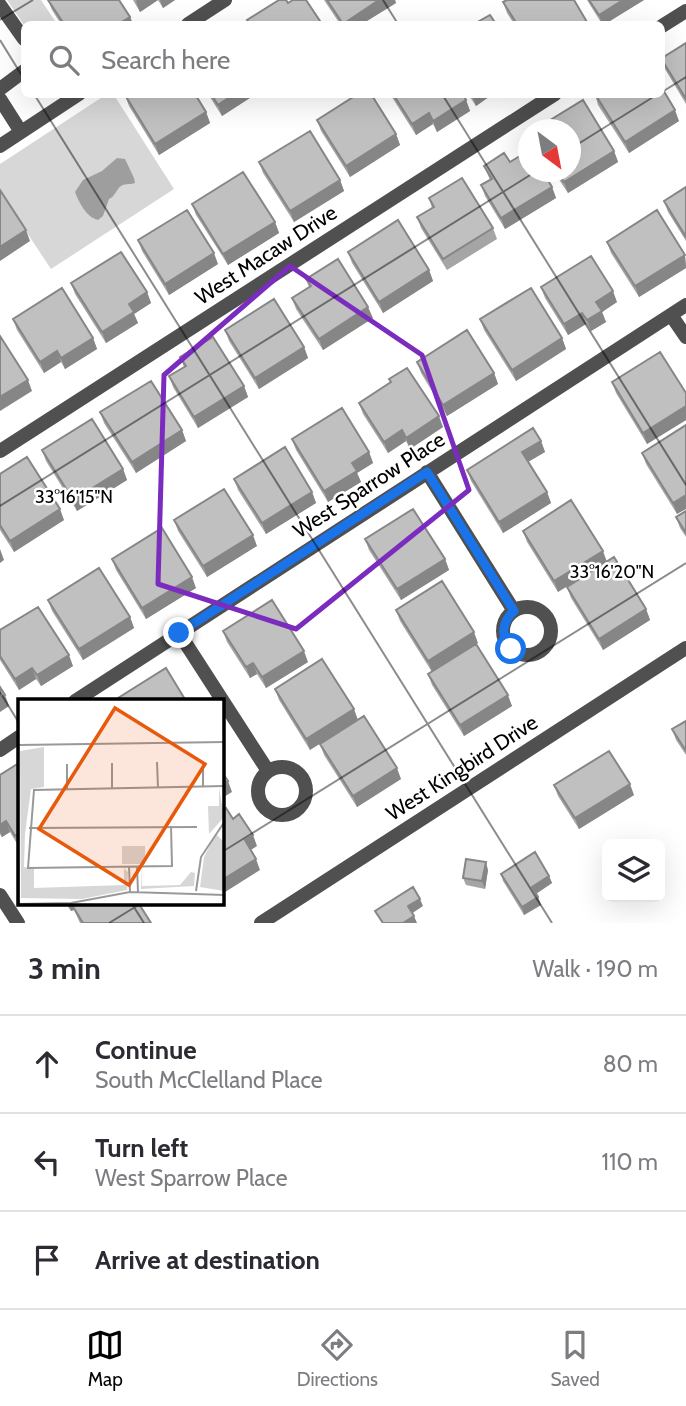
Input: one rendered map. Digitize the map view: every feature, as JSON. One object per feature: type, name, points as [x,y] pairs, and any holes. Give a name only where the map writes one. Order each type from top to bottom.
[{"type":"street","points":[[193,21],[226,0]]},
{"type":"street","points":[[0,5],[21,35]]},
{"type":"street","points":[[665,24],[686,11]]},
{"type":"street","points":[[0,89],[21,73]]},
{"type":"street","points":[[0,146],[69,98]]},
{"type":"street","name":"West Macaw Drive","points":[[0,451],[549,98]]},
{"type":"street","points":[[0,99],[21,132]]},
{"type":"street","name":"West Sparrow Place","points":[[78,699],[686,305]]},
{"type":"street","points":[[671,315],[686,337]]},
{"type":"street","points":[[427,472],[514,611]]},
{"type":"street","points":[[179,633],[222,699]]},
{"type":"street","name":"West Kingbird Drive","points":[[261,923],[686,648]]},
{"type":"street","points":[[224,703],[268,771]]},
{"type":"street","points":[[0,750],[18,738]]},
{"type":"street","points":[[0,895],[18,923]]},
{"type":"highlighted area","points":[[290,266],[422,355],[469,490],[296,629],[158,584],[164,375]]},
{"type":"shaded area","points":[[7,0],[41,0],[55,21],[21,21]]},
{"type":"shaded area","points":[[101,98],[116,98],[174,189],[51,269],[0,192],[0,164]]},
{"type":"shaded area","points":[[117,158],[125,159],[135,183],[119,187],[98,220],[87,212],[75,192],[83,180],[102,171]]},
{"type":"building","points":[[48,0],[119,0],[130,17],[123,21],[62,21]]},
{"type":"building","points":[[279,0],[286,0],[288,3],[293,0],[306,0],[320,21],[248,21]]},
{"type":"building","points":[[327,0],[379,0],[348,21],[341,21]]},
{"type":"building","points":[[574,0],[586,21],[515,21],[503,2]]},
{"type":"building","points":[[589,0],[623,0],[599,15]]},
{"type":"building","points":[[490,15],[494,21],[479,21]]},
{"type":"building","points":[[686,43],[686,99],[665,65],[665,56]]},
{"type":"building","points":[[665,93],[675,110],[625,142],[598,98],[665,98]]},
{"type":"building","points":[[127,98],[197,98],[206,112],[155,144]]},
{"type":"building","points":[[214,98],[228,98],[218,105]]},
{"type":"building","points":[[352,98],[374,98],[396,134],[346,166],[317,120]]},
{"type":"building","points":[[396,98],[466,100],[433,121],[429,113],[412,124]]},
{"type":"building","points":[[583,100],[614,151],[581,171],[581,119],[552,119]]},
{"type":"building","points":[[310,131],[340,180],[290,211],[259,162]]},
{"type":"building","points":[[504,153],[510,162],[518,157],[518,182],[549,182],[552,187],[501,218],[481,185],[492,179],[484,166]]},
{"type":"building","points":[[243,172],[275,222],[223,254],[192,204]]},
{"type":"building","points":[[462,178],[493,228],[443,259],[417,217],[434,207],[429,198]]},
{"type":"building","points":[[686,187],[686,237],[664,201]]},
{"type":"building","points":[[0,190],[26,230],[0,247]]},
{"type":"building","points":[[187,210],[214,253],[165,284],[138,240]]},
{"type":"building","points":[[657,210],[685,255],[635,286],[607,242]]},
{"type":"building","points":[[398,220],[429,270],[379,302],[348,252]]},
{"type":"building","points":[[121,252],[147,292],[129,304],[134,312],[102,332],[71,283]]},
{"type":"building","points":[[591,256],[613,291],[596,302],[602,311],[587,320],[582,313],[564,324],[541,287]]},
{"type":"building","points":[[338,259],[368,307],[319,339],[292,298],[311,286],[306,279]]},
{"type":"building","points":[[62,288],[93,338],[61,358],[57,351],[40,362],[13,319]]},
{"type":"building","points":[[531,288],[562,338],[512,370],[480,319]]},
{"type":"building","points":[[274,299],[304,347],[255,378],[225,330]]},
{"type":"building","points":[[467,330],[494,373],[443,405],[417,362]]},
{"type":"building","points":[[0,336],[28,380],[0,397]]},
{"type":"building","points":[[213,337],[244,386],[194,417],[169,376],[186,366],[180,357]]},
{"type":"building","points":[[660,352],[686,393],[686,406],[643,433],[612,382]]},
{"type":"building","points":[[407,368],[439,416],[406,438],[402,430],[384,442],[359,403]]},
{"type":"building","points":[[151,381],[182,430],[132,462],[100,412]]},
{"type":"building","points":[[342,408],[369,452],[352,463],[357,471],[324,491],[292,439]]},
{"type":"building","points":[[92,419],[123,469],[73,500],[42,450]]},
{"type":"building","points":[[686,425],[686,495],[673,503],[642,453]]},
{"type":"building","points":[[533,428],[541,441],[522,452],[547,492],[499,522],[467,470]]},
{"type":"building","points":[[285,447],[312,492],[262,523],[234,479]]},
{"type":"building","points":[[27,457],[60,509],[10,541],[0,525],[0,474]]},
{"type":"building","points":[[224,489],[253,535],[203,566],[174,520]]},
{"type":"building","points":[[571,500],[603,551],[554,581],[523,531]]},
{"type":"building","points":[[413,509],[445,559],[397,589],[365,539]]},
{"type":"building","points":[[686,511],[686,533],[676,517]]},
{"type":"building","points":[[162,528],[192,577],[142,608],[112,559]]},
{"type":"building","points":[[614,557],[646,609],[599,639],[567,587]]},
{"type":"building","points":[[99,568],[130,617],[79,649],[48,600]]},
{"type":"building","points":[[442,581],[474,632],[428,661],[396,610]]},
{"type":"building","points":[[272,600],[304,651],[262,677],[253,663],[246,667],[223,631]]},
{"type":"building","points":[[38,607],[69,655],[37,675],[32,668],[15,679],[0,656],[0,630]]},
{"type":"building","points":[[476,644],[508,695],[460,725],[428,674]]},
{"type":"building","points":[[322,659],[354,709],[306,739],[275,689]]},
{"type":"building","points":[[166,668],[185,699],[119,699]]},
{"type":"building","points":[[364,716],[397,768],[353,796],[320,744]]},
{"type":"building","points":[[686,721],[686,751],[672,729]]},
{"type":"building","points":[[609,751],[630,784],[575,818],[554,785]]},
{"type":"building","points":[[18,764],[18,834],[15,836],[6,821],[0,825],[0,775]]},
{"type":"building","points":[[226,808],[233,819],[239,814],[253,835],[245,840],[256,859],[224,879]]},
{"type":"building","points":[[535,852],[549,876],[532,887],[538,897],[522,907],[501,874]]},
{"type":"building","points":[[466,859],[486,862],[482,881],[463,878]]},
{"type":"building","points":[[413,887],[420,899],[408,906],[414,916],[403,923],[383,923],[375,911]]},
{"type":"building","points":[[73,906],[140,906],[151,923],[83,923]]},
{"type":"route","points":[[179,633],[427,472],[514,611],[504,625],[503,634],[511,649]]}]
